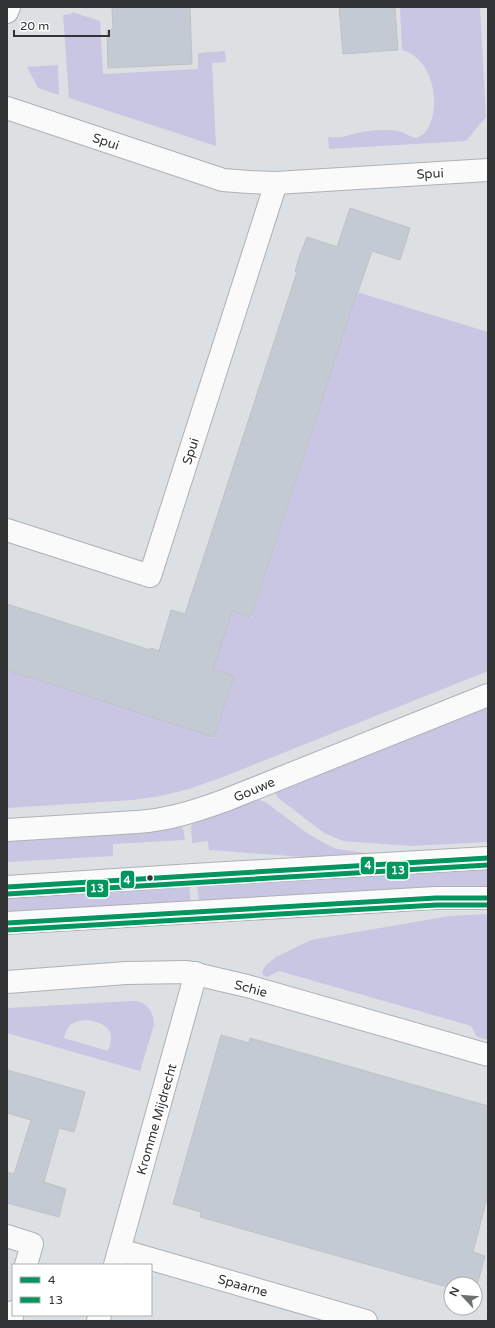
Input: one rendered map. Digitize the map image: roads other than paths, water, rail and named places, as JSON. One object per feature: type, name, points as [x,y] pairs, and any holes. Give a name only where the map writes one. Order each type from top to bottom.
[{"type":"street","points":[[7,12],[9,7]]},
{"type":"street","name":"Spui","points":[[7,108],[223,180],[276,183],[488,170]]},
{"type":"street","name":"Spui","points":[[7,530],[150,576],[276,183]]},
{"type":"street","name":"Gouwe","points":[[7,830],[137,822],[157,820],[186,814],[226,800],[488,695]]},
{"type":"street","points":[[7,887],[488,858]]},
{"type":"street","points":[[7,924],[428,899],[488,898]]},
{"type":"street","name":"Schie","points":[[7,982],[126,973],[196,973],[248,986],[488,1055]]},
{"type":"street","name":"Kromme Mijdrecht","points":[[117,1258],[196,973]]},
{"type":"street","points":[[7,1236],[32,1244],[26,1264]]},
{"type":"street","name":"Spaarne","points":[[117,1258],[141,1264]]},
{"type":"street","name":"Spaarne","points":[[152,1267],[366,1321]]}]
